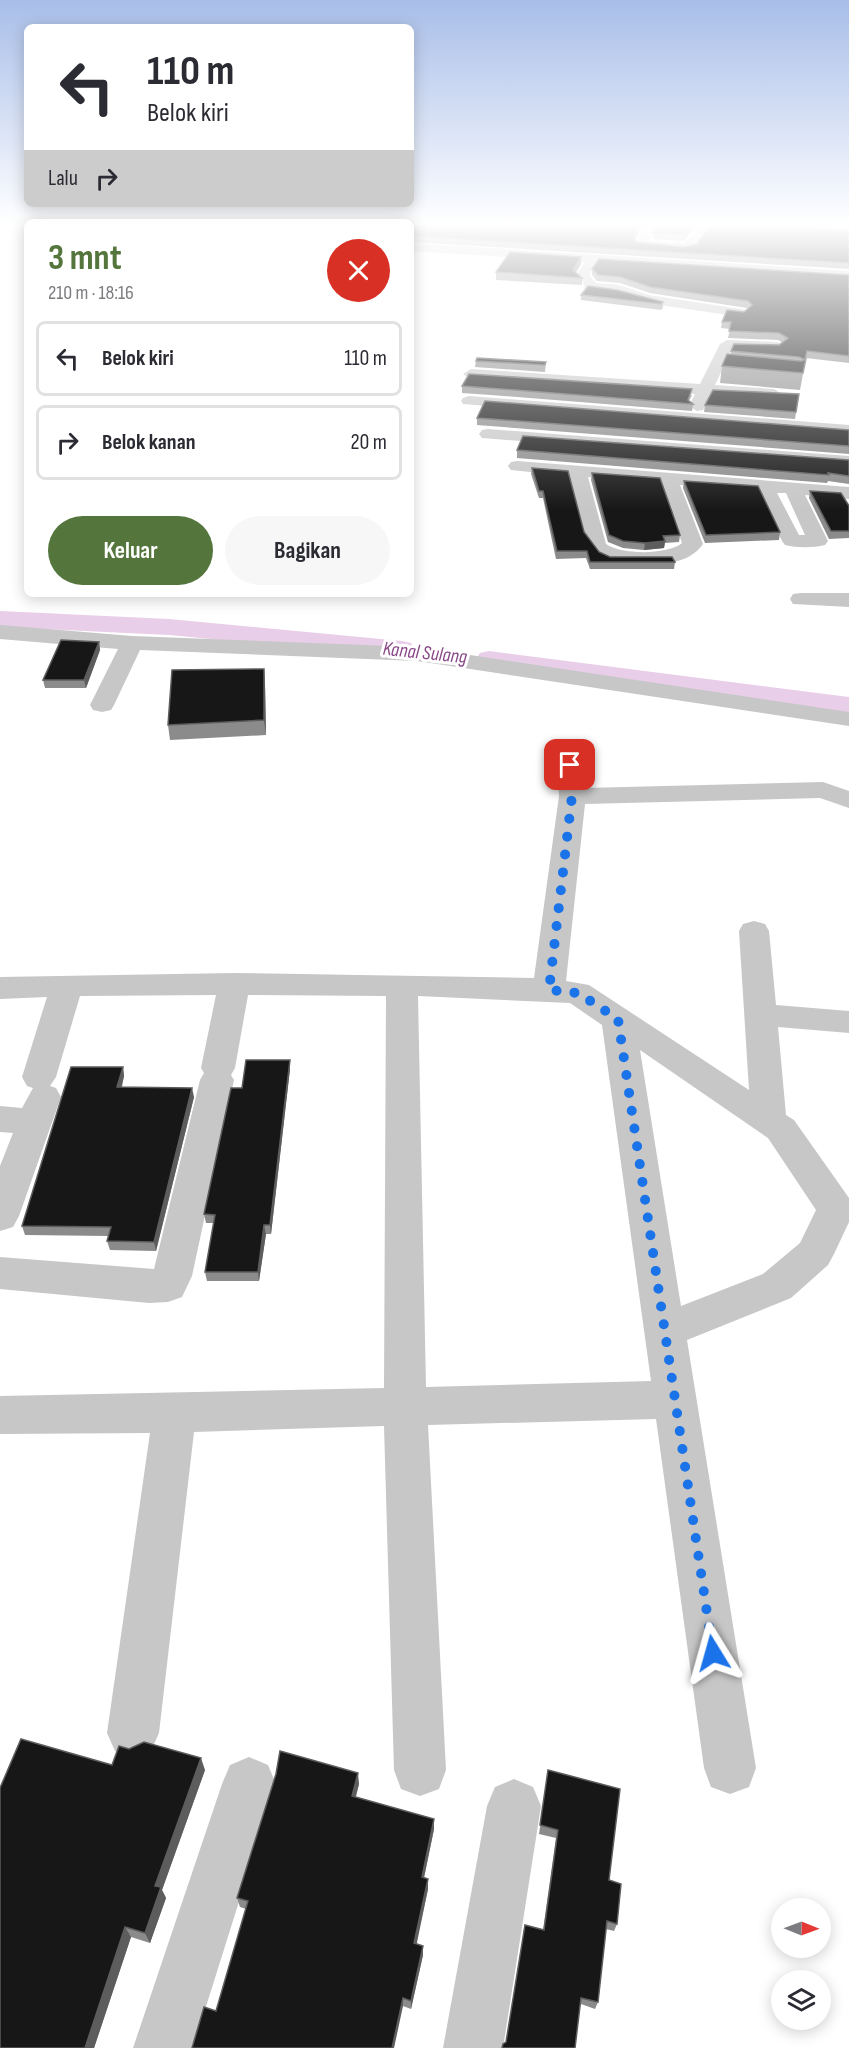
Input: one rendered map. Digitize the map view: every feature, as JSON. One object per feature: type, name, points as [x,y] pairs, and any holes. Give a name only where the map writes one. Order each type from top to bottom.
[{"type":"street","points":[[577,471],[597,546],[609,556],[666,556],[685,553],[693,544],[664,477],[673,446],[724,364],[728,343],[778,346]]},
{"type":"street","points":[[506,376],[513,359]]},
{"type":"street","points":[[471,374],[794,395]]},
{"type":"street","points":[[469,401],[691,416],[849,430]]},
{"type":"street","points":[[516,404],[497,435],[673,446],[849,461]]},
{"type":"street","points":[[517,466],[849,493]]},
{"type":"street","points":[[765,487],[792,541],[818,542],[793,489]]},
{"type":"street","points":[[801,599],[849,600]]},
{"type":"street","points":[[2,635],[132,643],[417,654],[849,720]]},
{"type":"street","points":[[102,705],[132,643]]},
{"type":"street","points":[[549,990],[572,796],[570,765]]},
{"type":"street","points":[[572,796],[823,790],[849,800]]},
{"type":"street","points":[[754,932],[769,1121]]},
{"type":"street","points":[[0,1273],[148,1286],[168,1285],[172,1276],[217,1074],[234,984]]},
{"type":"street","points":[[0,988],[234,984],[402,986],[549,990],[578,993],[781,1129],[843,1210],[814,1254],[777,1286],[666,1330]]},
{"type":"street","points":[[0,1216],[40,1099],[67,986]]},
{"type":"street","points":[[402,986],[405,1408],[420,1770]]},
{"type":"street","points":[[761,1015],[849,1022]]},
{"type":"street","points":[[618,1019],[666,1330],[729,1768]]},
{"type":"street","points":[[0,1119],[40,1099]]},
{"type":"street","points":[[0,1415],[405,1408],[675,1399]]},
{"type":"street","points":[[133,1733],[175,1413]]},
{"type":"street","points":[[163,2048],[249,1784]]},
{"type":"street","points":[[473,2048],[514,1806]]},
{"type":"building","points":[[723,319],[849,319],[849,356],[807,351],[805,360],[799,357],[731,351],[734,344],[779,345],[788,338],[779,333],[729,331],[731,322],[722,322]]},
{"type":"building","points":[[727,354],[801,361],[806,359],[803,373],[722,366]]},
{"type":"building","points":[[477,358],[546,362],[545,365],[476,361]]},
{"type":"building","points":[[469,374],[692,389],[688,400],[693,404],[462,386]]},
{"type":"building","points":[[713,390],[799,394],[796,412],[705,405]]},
{"type":"building","points":[[485,401],[849,430],[849,446],[477,418]]},
{"type":"building","points":[[523,436],[849,460],[849,476],[517,450]]},
{"type":"building","points":[[532,468],[568,471],[584,532],[599,552],[610,557],[672,557],[675,562],[590,562],[587,551],[557,551],[543,491],[539,491]]},
{"type":"building","points":[[592,473],[660,478],[680,535],[663,536],[665,541],[645,543],[623,541],[609,535]]},
{"type":"building","points":[[684,481],[758,486],[780,532],[706,535]]},
{"type":"building","points":[[810,491],[841,493],[849,506],[849,531],[831,531]]},
{"type":"building","points":[[61,640],[99,642],[84,680],[43,680]]},
{"type":"building","points":[[264,669],[264,720],[168,725],[172,670]]},
{"type":"building","points":[[246,1060],[290,1060],[270,1225],[264,1225],[258,1272],[205,1272],[215,1215],[204,1214],[231,1088],[242,1088]]},
{"type":"building","points":[[71,1067],[123,1067],[117,1087],[192,1088],[154,1242],[107,1241],[111,1227],[22,1226]]},
{"type":"building","points":[[21,1739],[112,1765],[119,1746],[129,1749],[144,1742],[201,1758],[155,1886],[161,1887],[145,1933],[125,1927],[85,2048],[0,2048],[0,1788]]},
{"type":"building","points":[[280,1751],[358,1773],[352,1796],[434,1819],[422,1877],[428,1879],[414,1943],[423,1946],[411,2001],[403,1998],[392,2048],[192,2048],[204,2007],[216,2011],[248,1901],[237,1898],[276,1774]]},
{"type":"building","points":[[548,1770],[620,1789],[609,1880],[621,1884],[617,1924],[607,1921],[598,2002],[581,1998],[575,2048],[502,2048],[506,2042],[525,1925],[544,1930],[558,1830],[540,1825]]},
{"type":"waterway","name":"Kanal Sulang","points":[[0,619],[169,627],[402,649]]},
{"type":"waterway","name":"Kanal Sulang","points":[[489,659],[849,705]]},
{"type":"route","points":[[570,765],[572,796],[549,990],[578,993],[618,1019],[713,1653]]}]
